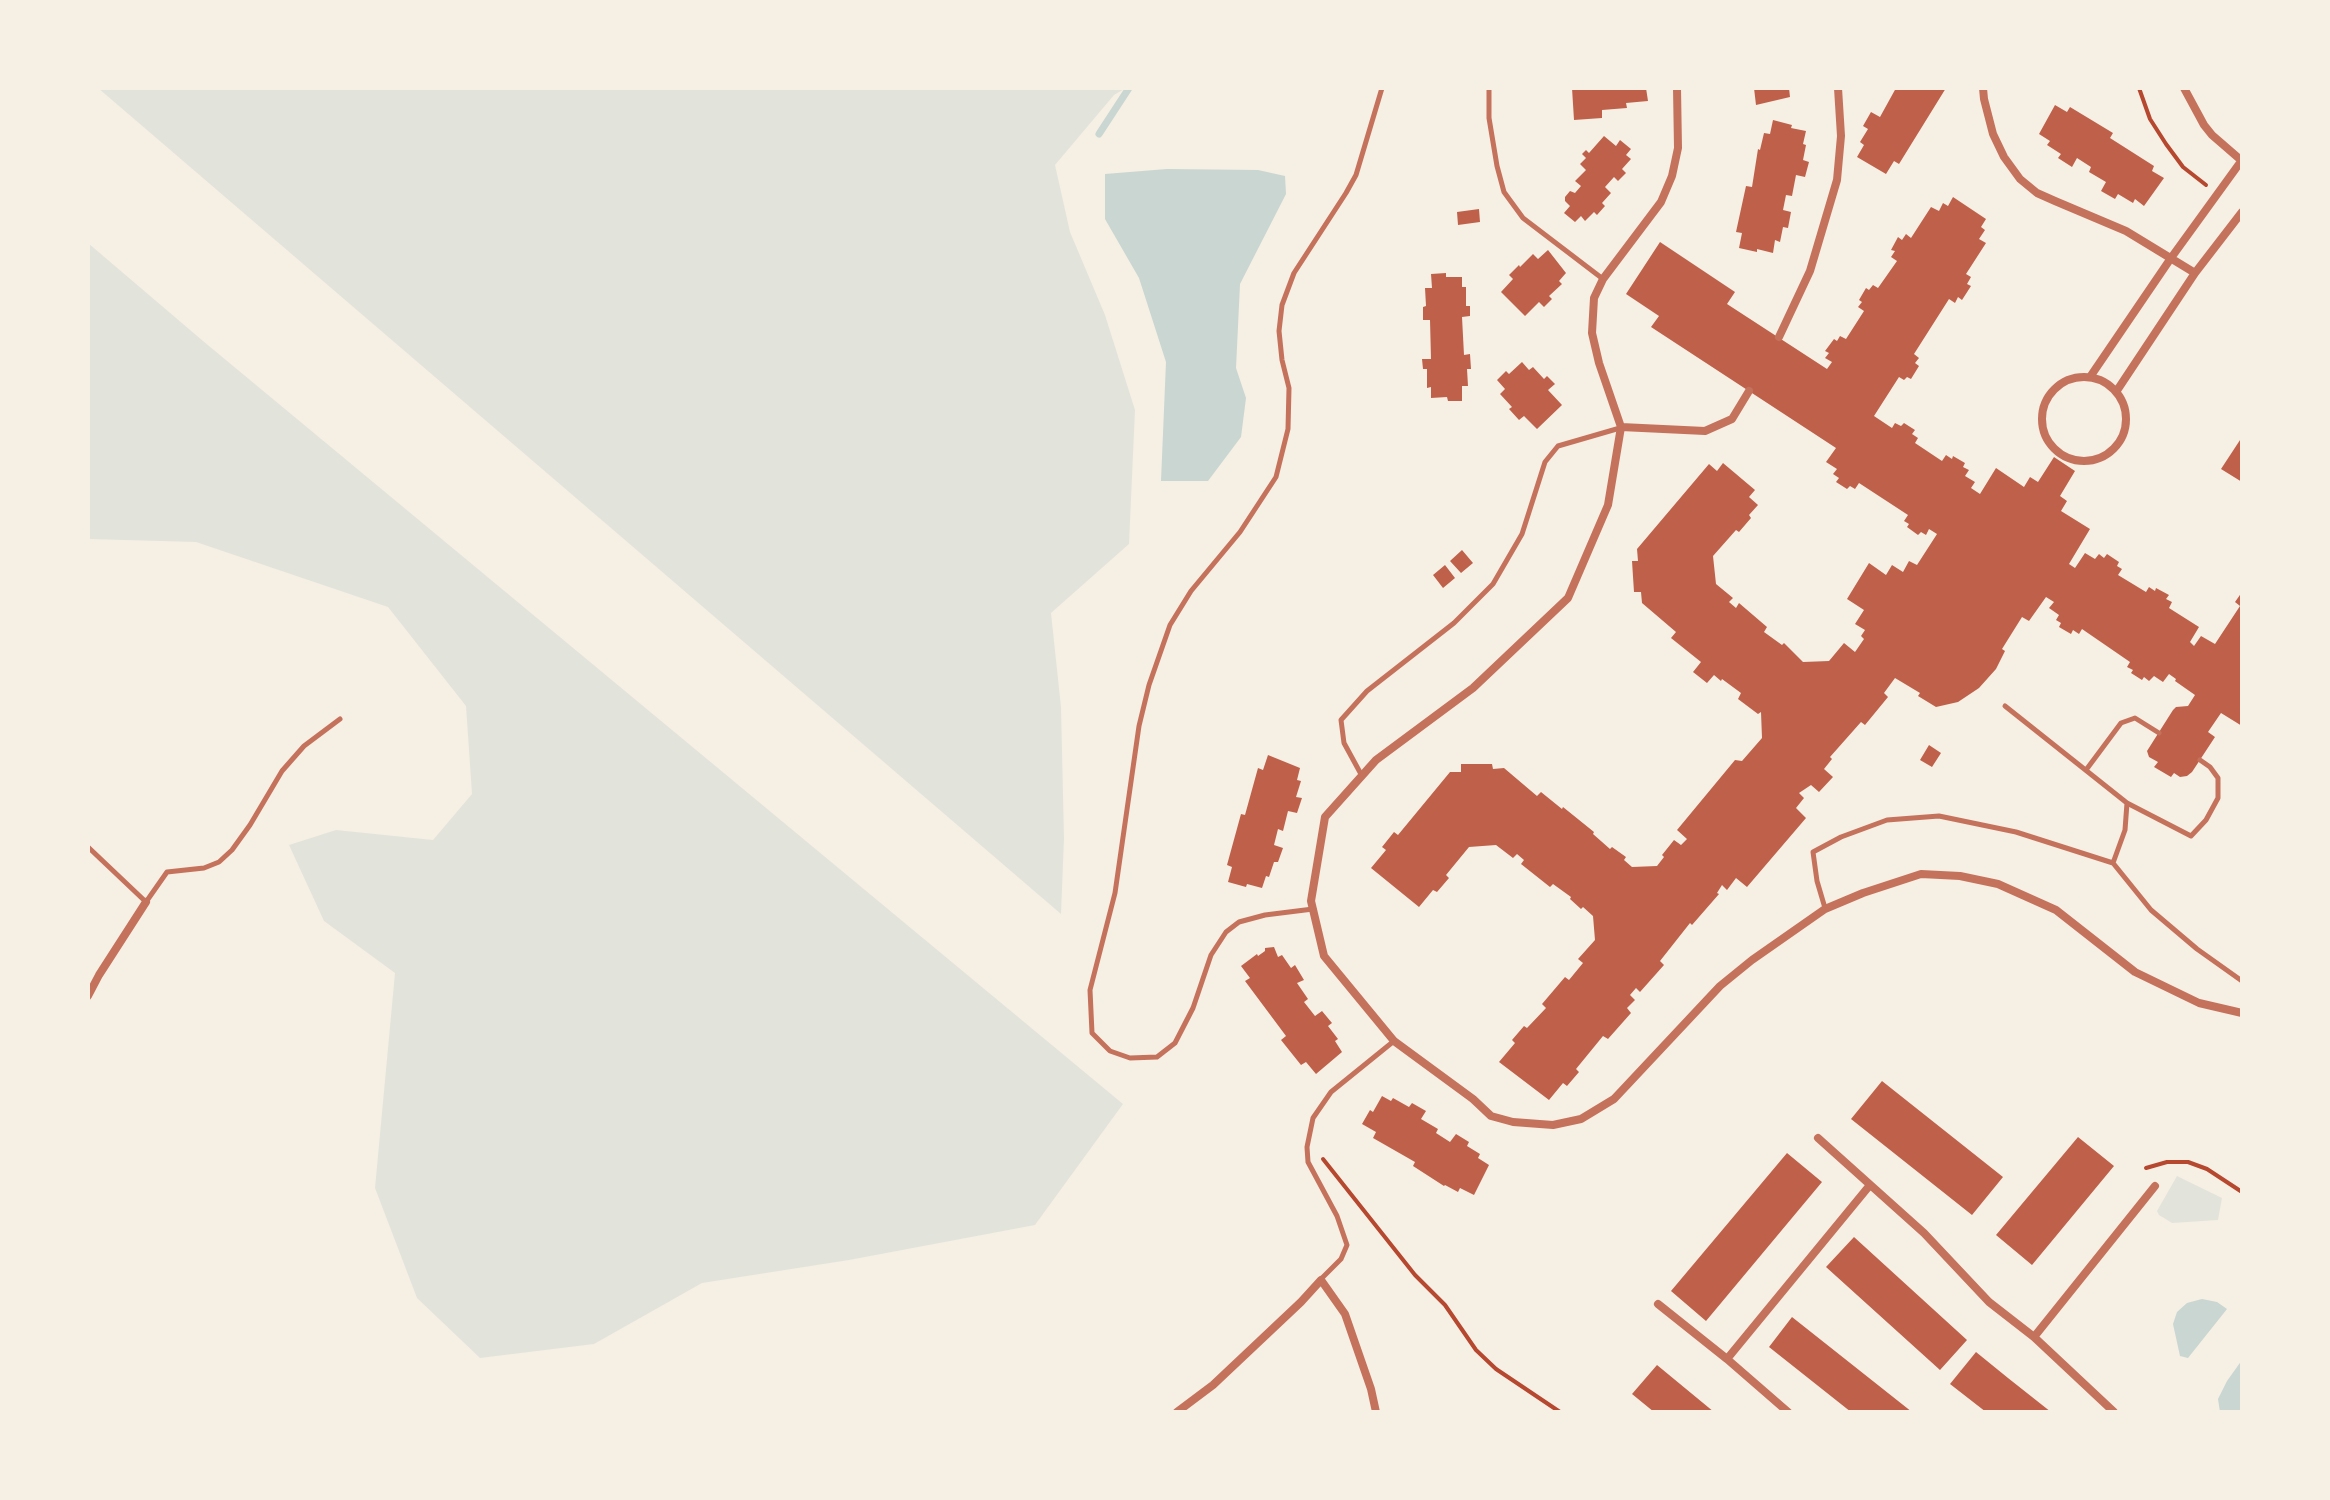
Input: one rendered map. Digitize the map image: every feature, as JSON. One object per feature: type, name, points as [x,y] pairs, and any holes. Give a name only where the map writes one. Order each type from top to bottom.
[{"type":"street","points":[[1677,88],[1678,148],[1672,176],[1661,202],[1603,279],[1594,298],[1592,333],[1621,427],[1608,505],[1568,598],[1473,688],[1376,760],[1325,817],[1311,901],[1324,956],[1394,1041],[1473,1099],[1491,1116],[1513,1122],[1553,1125],[1581,1119],[1614,1099],[1720,986],[1825,909],[1921,874],[1960,876],[1998,884],[2056,910],[2135,972],[2199,1003],[2242,1013]]},
{"type":"street","points":[[1779,337],[1810,271],[1837,180],[1841,136],[1838,88]]},
{"type":"street","points":[[1983,88],[1993,134],[2004,157],[2020,179],[2037,193],[2126,231],[2195,273]]},
{"type":"street","points":[[2090,377],[2242,160],[2204,125],[2184,88]]},
{"type":"street","points":[[2116,392],[2195,273],[2242,212]]},
{"type":"street","points":[[2090,377],[2116,392],[2126,419],[2116,446],[2105,455],[2091,460],[2077,460],[2063,455],[2044,434],[2044,405],[2051,392],[2062,383],[2090,377]]},
{"type":"street","points":[[1621,427],[1705,431],[1732,419],[1749,391]]},
{"type":"street","points":[[88,996],[146,902]]},
{"type":"street","points":[[1818,1138],[1924,1233],[1989,1302],[2034,1337],[2114,1412]]},
{"type":"street","points":[[1727,1359],[1870,1185]]},
{"type":"street","points":[[2034,1337],[2155,1186]]},
{"type":"street","points":[[1177,1412],[1213,1385],[1321,1280],[1345,1314],[1376,1412]]},
{"type":"street","points":[[1658,1304],[1788,1412]]},
{"type":"lane","points":[[1313,909],[1265,915],[1239,922],[1226,932],[1211,955],[1193,1008],[1175,1043],[1157,1057],[1130,1058],[1110,1051],[1092,1033],[1090,990],[1115,893],[1139,726],[1149,685],[1170,625],[1191,591],[1240,532],[1276,477],[1288,429],[1289,388],[1279,331],[1282,305],[1294,273],[1356,175],[1382,88]]},
{"type":"lane","points":[[1489,88],[1489,118],[1504,192],[1523,218],[1603,279]]},
{"type":"lane","points":[[1362,776],[1344,743],[1341,720],[1367,691],[1454,623],[1493,584],[1522,534],[1545,462],[1558,446],[1621,427]]},
{"type":"lane","points":[[2005,706],[2127,803],[2191,836],[2206,820],[2218,798],[2218,778],[2200,760]]},
{"type":"lane","points":[[2086,770],[2121,723],[2135,718],[2159,733]]},
{"type":"lane","points":[[88,847],[146,902],[167,872],[204,868],[219,862],[232,850],[282,771],[304,746],[340,719]]},
{"type":"lane","points":[[2113,863],[2125,830],[2127,803]]},
{"type":"lane","points":[[1825,909],[1813,852],[1841,837],[1887,820],[1939,816],[2016,832],[2113,863],[2151,910],[2197,949],[2242,981]]},
{"type":"lane","points":[[1321,1280],[1341,1259],[1347,1245],[1337,1216],[1308,1162],[1313,1118],[1331,1092],[1394,1041]]},
{"type":"path","points":[[2139,88],[2150,119],[2166,144],[2183,167],[2208,186]]},
{"type":"path","points":[[1309,1140],[1415,1275],[1445,1305],[1476,1350],[1496,1369],[1560,1412]]},
{"type":"path","points":[[2146,1168],[2167,1162],[2188,1162],[2207,1169],[2242,1192]]},
{"type":"shaded area","points":[[98,88],[1126,88],[1114,95],[1055,165],[1070,232],[1105,315],[1135,410],[1129,544],[1051,613],[1061,707],[1064,838],[1061,914]]},
{"type":"shaded area","points":[[1167,169],[1258,170],[1285,176],[1286,194],[1240,284],[1236,368],[1246,398],[1241,437],[1208,481],[1161,481],[1166,362],[1139,278],[1105,219],[1105,174]]},
{"type":"shaded area","points":[[88,243],[1123,1104],[1035,1225],[849,1260],[702,1283],[594,1344],[480,1358],[417,1298],[375,1188],[395,973],[324,921],[289,845],[336,830],[433,840],[472,794],[466,706],[388,607],[196,542],[88,539]]},
{"type":"shaded area","points":[[2177,1176],[2222,1198],[2218,1220],[2172,1223],[2159,1215],[2157,1211]]},
{"type":"shaded area","points":[[2202,1299],[2217,1302],[2227,1309],[2188,1358],[2180,1356],[2173,1324],[2177,1312],[2187,1303]]},
{"type":"shaded area","points":[[2242,1360],[2242,1412],[2220,1412],[2218,1399]]},
{"type":"building","points":[[1572,88],[1646,88],[1648,101],[1626,103],[1627,108],[1602,110],[1602,118],[1574,120]]},
{"type":"building","points":[[1754,88],[1789,88],[1790,97],[1756,105]]},
{"type":"building","points":[[1896,88],[1946,88],[1899,164],[1894,161],[1886,174],[1857,157],[1864,145],[1860,142],[1868,129],[1863,126],[1871,112],[1880,117]]},
{"type":"building","points":[[2055,105],[2067,112],[2070,107],[2113,133],[2110,138],[2154,166],[2152,171],[2164,178],[2144,206],[2135,199],[2133,203],[2118,194],[2115,199],[2101,191],[2106,182],[2089,172],[2091,167],[2077,158],[2072,167],[2058,158],[2061,154],[2047,145],[2050,141],[2039,134]]},
{"type":"building","points":[[1773,120],[1806,131],[1803,160],[1809,162],[1805,177],[1796,175],[1792,196],[1786,195],[1783,210],[1791,212],[1788,228],[1783,227],[1780,242],[1775,240],[1773,253],[1739,248],[1742,233],[1736,232],[1746,186],[1752,187],[1758,149],[1764,133],[1770,134]]},
{"type":"building","points":[[1604,136],[1616,146],[1620,140],[1631,149],[1626,155],[1631,159],[1622,169],[1626,173],[1618,181],[1614,177],[1605,187],[1611,193],[1597,215],[1594,212],[1585,221],[1581,216],[1575,222],[1564,213],[1570,206],[1565,197],[1581,186],[1575,181],[1586,170],[1580,164],[1586,158],[1582,154],[1586,150],[1589,153]]},
{"type":"building","points":[[1953,197],[1986,219],[1981,227],[1985,230],[1979,239],[1986,243],[1966,274],[1971,277],[1967,284],[1971,286],[1962,300],[1958,297],[1955,303],[1949,299],[1914,354],[1919,358],[1915,363],[1919,366],[1911,379],[1899,377],[1874,416],[1892,428],[1895,423],[1901,426],[1904,423],[1915,430],[1912,434],[1918,438],[1915,443],[1942,461],[1946,455],[1965,463],[1963,467],[1969,470],[1965,476],[1975,482],[1971,488],[1980,494],[1996,468],[2024,487],[2030,477],[2038,482],[2054,457],[2075,471],[2060,496],[2067,501],[2061,511],[2090,529],[2069,564],[2075,568],[2085,553],[2095,559],[2099,554],[2104,558],[2107,554],[2119,562],[2117,566],[2122,569],[2118,575],[2146,592],[2149,587],[2169,595],[2166,599],[2172,602],[2169,608],[2199,627],[2190,642],[2194,646],[2201,636],[2215,644],[2240,606],[2235,602],[2242,592],[2242,726],[2221,713],[2208,732],[2215,737],[2187,776],[2180,777],[2174,773],[2171,777],[2154,767],[2158,762],[2149,757],[2147,751],[2173,710],[2188,706],[2195,695],[2169,674],[2163,682],[2154,676],[2149,681],[2144,677],[2142,680],[2127,667],[2130,662],[2082,629],[2079,634],[2073,630],[2071,634],[2059,627],[2061,623],[2056,620],[2059,615],[2049,608],[2054,602],[2046,597],[2029,621],[2022,617],[2002,649],[2005,651],[1996,669],[1979,688],[1958,702],[1936,707],[1895,678],[1884,693],[1888,697],[1865,725],[1861,722],[1830,757],[1832,759],[1824,769],[1833,777],[1819,792],[1811,785],[1799,793],[1804,798],[1796,808],[1806,818],[1747,887],[1736,878],[1727,890],[1722,885],[1719,894],[1692,925],[1690,923],[1660,961],[1664,965],[1640,992],[1636,988],[1630,995],[1635,1000],[1627,1008],[1631,1013],[1608,1039],[1603,1036],[1576,1069],[1579,1072],[1567,1086],[1563,1083],[1549,1100],[1499,1062],[1524,1026],[1527,1028],[1546,1008],[1542,1004],[1565,977],[1569,980],[1583,963],[1578,959],[1595,940],[1593,916],[1553,884],[1550,887],[1521,864],[1524,860],[1517,854],[1513,858],[1496,845],[1469,847],[1446,875],[1449,878],[1437,892],[1433,890],[1419,907],[1371,868],[1386,850],[1382,847],[1394,832],[1398,835],[1450,772],[1461,772],[1461,764],[1492,764],[1493,769],[1504,768],[1537,796],[1541,792],[1563,807],[1610,849],[1612,847],[1626,857],[1624,860],[1632,867],[1657,866],[1674,840],[1681,845],[1687,839],[1677,830],[1735,760],[1742,761],[1762,738],[1761,712],[1758,714],[1738,699],[1741,693],[1722,679],[1714,675],[1707,683],[1693,672],[1701,662],[1671,638],[1676,632],[1642,603],[1641,592],[1634,592],[1632,561],[1638,561],[1637,549],[1709,464],[1717,471],[1723,463],[1755,490],[1749,497],[1758,505],[1739,532],[1736,530],[1713,556],[1716,584],[1733,598],[1729,602],[1736,608],[1739,603],[1767,627],[1764,632],[1782,645],[1784,643],[1803,662],[1829,661],[1844,643],[1855,652],[1864,639],[1861,636],[1865,630],[1855,624],[1864,610],[1847,599],[1869,563],[1886,575],[1892,565],[1903,572],[1909,561],[1917,565],[1937,534],[1929,529],[1926,535],[1921,532],[1918,535],[1904,521],[1908,515],[1859,483],[1855,489],[1850,486],[1847,489],[1836,482],[1839,478],[1833,474],[1837,469],[1826,462],[1836,448],[1651,327],[1659,316],[1626,294],[1660,242],[1735,292],[1727,304],[1827,369],[1832,362],[1825,358],[1829,353],[1825,351],[1834,339],[1837,341],[1840,336],[1846,339],[1864,311],[1858,307],[1866,288],[1869,290],[1873,285],[1878,288],[1897,261],[1891,257],[1895,251],[1891,250],[1898,237],[1902,240],[1906,234],[1911,238],[1931,207],[1939,211],[1943,203],[1948,206]]},
{"type":"building","points":[[1479,209],[1480,222],[1458,225],[1457,212]]},
{"type":"building","points":[[1548,250],[1566,273],[1559,281],[1562,284],[1549,296],[1552,299],[1544,307],[1539,302],[1525,316],[1501,292],[1513,279],[1509,275],[1519,265],[1533,254],[1538,259]]},
{"type":"building","points":[[1446,273],[1446,277],[1462,277],[1462,287],[1466,287],[1466,306],[1470,306],[1470,316],[1462,317],[1464,355],[1470,354],[1471,369],[1467,369],[1468,386],[1462,386],[1462,401],[1448,401],[1447,397],[1431,398],[1431,387],[1427,388],[1427,369],[1423,369],[1422,359],[1431,359],[1430,320],[1423,320],[1425,288],[1432,288],[1431,274]]},
{"type":"building","points":[[1522,362],[1529,370],[1533,367],[1544,379],[1547,376],[1555,384],[1548,390],[1562,405],[1537,429],[1524,416],[1519,420],[1500,394],[1505,389],[1497,380]]},
{"type":"building","points":[[2242,437],[2242,482],[2221,469]]},
{"type":"building","points":[[1462,550],[1473,563],[1461,573],[1450,561]]},
{"type":"building","points":[[1445,565],[1455,578],[1443,588],[1433,575]]},
{"type":"building","points":[[1929,745],[1941,753],[1932,767],[1920,760]]},
{"type":"building","points":[[1268,755],[1300,768],[1297,780],[1301,781],[1296,797],[1302,798],[1297,813],[1288,811],[1283,831],[1278,829],[1274,845],[1283,848],[1269,877],[1266,876],[1262,888],[1247,884],[1246,887],[1228,882],[1232,867],[1227,865],[1258,768],[1263,770]]},
{"type":"building","points":[[1274,947],[1278,957],[1282,955],[1291,968],[1295,965],[1304,980],[1297,983],[1308,999],[1304,1002],[1315,1016],[1322,1011],[1332,1023],[1328,1026],[1338,1039],[1335,1041],[1342,1052],[1316,1074],[1306,1062],[1301,1065],[1281,1040],[1286,1036],[1245,981],[1250,978],[1241,966],[1265,948]]},
{"type":"building","points":[[1882,1081],[2003,1177],[1972,1215],[1851,1119]]},
{"type":"building","points":[[1382,1096],[1409,1107],[1412,1103],[1426,1111],[1421,1119],[1438,1129],[1436,1133],[1450,1142],[1456,1134],[1469,1142],[1467,1146],[1480,1154],[1478,1158],[1489,1165],[1474,1195],[1460,1188],[1458,1192],[1444,1186],[1413,1166],[1415,1162],[1373,1138],[1376,1132],[1362,1124]]},
{"type":"building","points":[[2078,1137],[2114,1166],[2032,1265],[1996,1235]]},
{"type":"building","points":[[1787,1153],[1822,1182],[1706,1321],[1671,1291]]},
{"type":"building","points":[[1854,1237],[1967,1340],[1940,1370],[1826,1267]]},
{"type":"building","points":[[1792,1317],[1912,1412],[1851,1412],[1769,1347]]},
{"type":"building","points":[[1976,1352],[2051,1412],[1986,1412],[1950,1384]]},
{"type":"building","points":[[1657,1365],[1714,1412],[1654,1412],[1632,1394]]},
{"type":"waterway","points":[[1099,134],[1129,88]]}]
